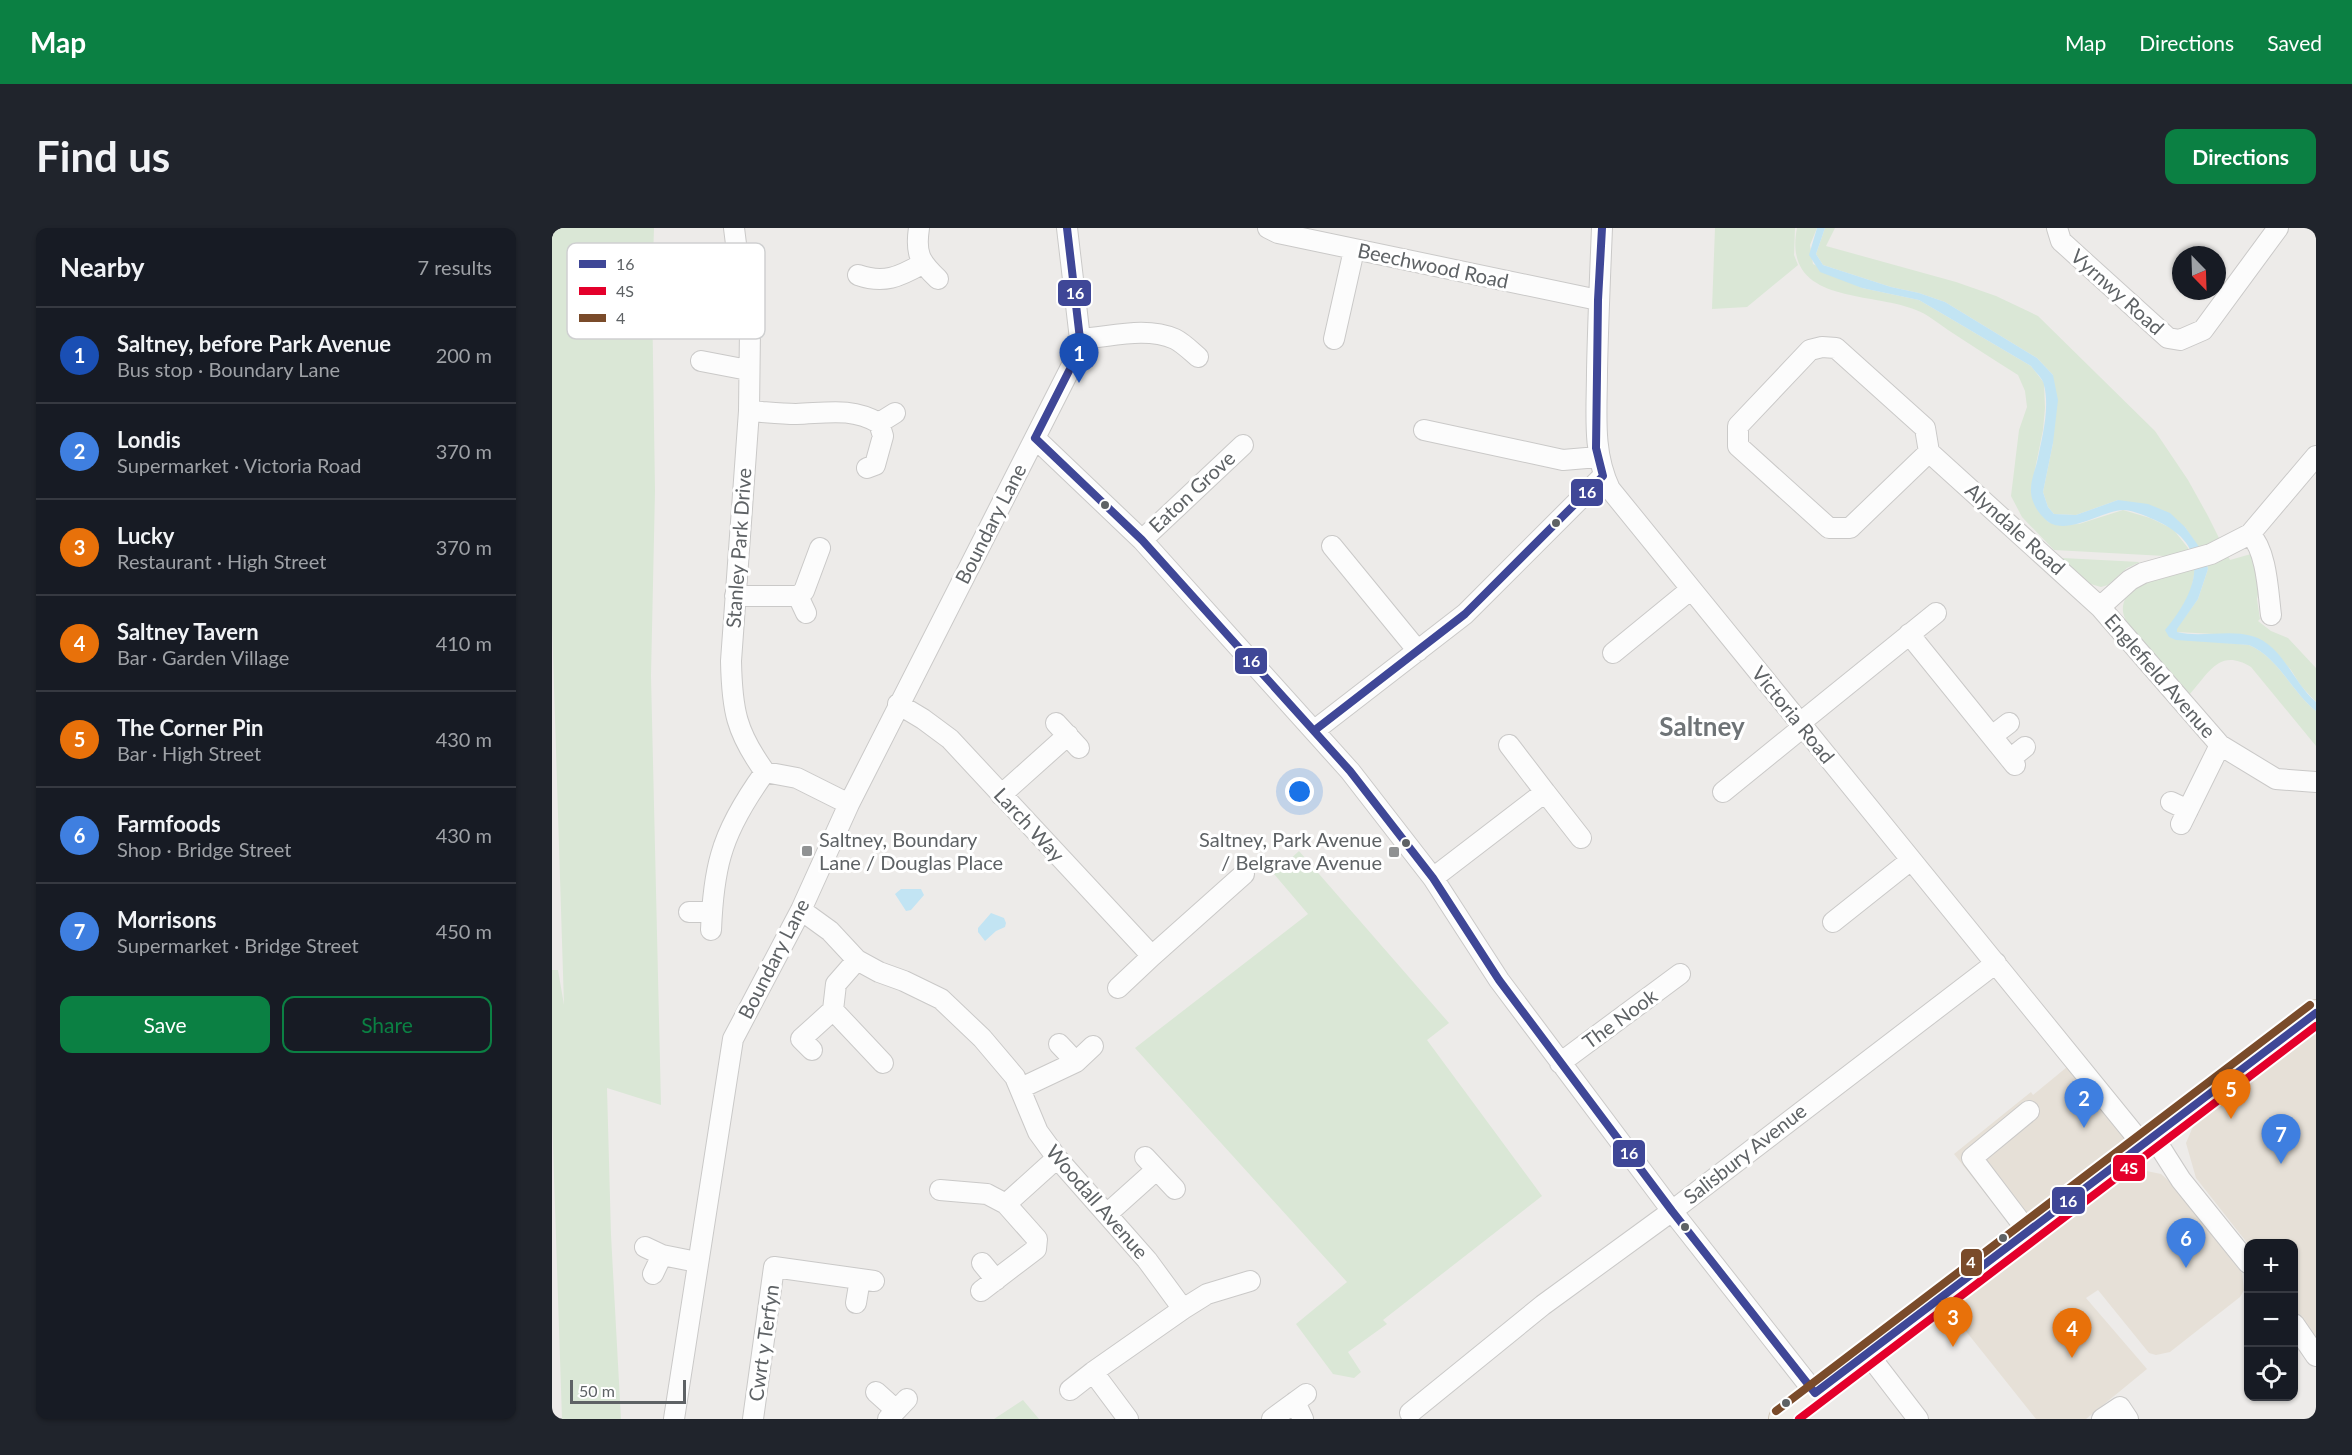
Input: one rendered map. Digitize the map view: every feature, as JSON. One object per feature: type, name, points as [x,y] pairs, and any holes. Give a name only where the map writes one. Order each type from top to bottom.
[{"type":"main road","points":[[1782,1419],[2316,1013]]},
{"type":"street","name":"Stanley Park Drive","points":[[734,228],[736,243]]},
{"type":"street","points":[[919,228],[919,251],[922,264],[938,279]]},
{"type":"street","name":"Boundary Lane","points":[[674,1419],[733,1039],[801,909],[898,704],[1073,363],[1080,339],[1067,228]]},
{"type":"street","name":"Beechwood Road","points":[[1268,228],[1278,233],[1354,250],[1598,300]]},
{"type":"street","points":[[1315,730],[1465,614],[1594,483],[1601,466],[1596,448],[1598,300],[1602,228]]},
{"type":"street","name":"Vyrnwy Road","points":[[2057,228],[2061,241],[2168,338],[2181,340],[2203,330],[2278,228]]},
{"type":"street","points":[[1334,339],[1354,250]]},
{"type":"street","points":[[858,275],[873,280],[900,276],[922,264]]},
{"type":"street","points":[[1080,339],[1137,332],[1156,334],[1176,339],[1198,357]]},
{"type":"street","name":"Stanley Park Drive","points":[[749,339],[749,411],[735,596],[731,692],[736,721],[750,751],[765,772]]},
{"type":"street","points":[[1822,347],[1836,348],[1925,428],[1929,452],[1850,528],[1829,528],[1738,446],[1738,426],[1810,350],[1822,347]]},
{"type":"street","points":[[701,361],[748,370]]},
{"type":"street","points":[[749,411],[796,414],[832,410],[887,418],[876,468]]},
{"type":"street","points":[[1424,430],[1601,466]]},
{"type":"street","points":[[1035,438],[1142,540],[1350,771],[1432,879],[1498,980],[1560,1063],[1672,1211],[1815,1393]]},
{"type":"street","name":"Eaton Grove","points":[[1142,540],[1243,445]]},
{"type":"street","name":"Alyndale Road","points":[[1929,452],[2100,607]]},
{"type":"street","points":[[2100,607],[2130,580],[2165,566],[2211,554],[2250,534],[2316,456]]},
{"type":"street","name":"Victoria Road","points":[[1601,466],[1610,489],[1690,590],[1996,963],[2148,1140],[2244,1258]]},
{"type":"street","points":[[2250,534],[2256,539],[2265,569],[2271,615]]},
{"type":"street","points":[[1332,546],[1418,651]]},
{"type":"street","points":[[735,596],[802,605],[804,591],[820,548]]},
{"type":"street","points":[[1613,653],[1690,590]]},
{"type":"street","name":"Englefield Avenue","points":[[2100,607],[2220,745],[2276,779],[2316,782]]},
{"type":"street","points":[[1723,792],[1936,613]]},
{"type":"street","points":[[1909,634],[1992,736],[2017,757]]},
{"type":"street","name":"Larch Way","points":[[898,704],[950,739],[1152,956]]},
{"type":"street","points":[[1992,736],[2009,723]]},
{"type":"street","points":[[1001,795],[1068,735]]},
{"type":"street","points":[[1509,745],[1581,838]]},
{"type":"street","name":"Englefield Avenue","points":[[2180,812],[2220,745]]},
{"type":"street","points":[[689,912],[712,921],[721,856],[750,792],[765,772],[798,778],[849,804]]},
{"type":"street","points":[[1432,879],[1545,792]]},
{"type":"street","points":[[1833,922],[1911,860]]},
{"type":"street","points":[[1118,988],[1244,874]]},
{"type":"street","name":"Woodall Avenue","points":[[801,909],[830,931],[857,960],[941,999],[982,1038],[1015,1077],[1038,1132],[1057,1158],[1108,1213],[1147,1260],[1183,1310]]},
{"type":"street","points":[[812,1050],[801,1039],[833,1010],[836,984],[857,960]]},
{"type":"street","name":"Salisbury Avenue","points":[[1410,1413],[1544,1305],[1672,1211],[1996,963]]},
{"type":"street","name":"The Nook","points":[[1560,1063],[1680,975]]},
{"type":"street","points":[[833,1010],[879,1051]]},
{"type":"street","points":[[1059,1044],[1076,1062]]},
{"type":"street","points":[[1021,1088],[1076,1062],[1093,1046]]},
{"type":"street","points":[[2029,1110],[1972,1158],[2029,1233]]},
{"type":"street","points":[[1006,1204],[1057,1158]]},
{"type":"street","points":[[1108,1213],[1151,1164],[1175,1189]]},
{"type":"street","points":[[940,1190],[987,1194],[1006,1204],[1037,1239],[1036,1249],[988,1286],[982,1263]]},
{"type":"street","points":[[653,1274],[654,1251],[698,1262]]},
{"type":"street","name":"Cwrt y Terfyn","points":[[753,1419],[774,1268],[867,1280],[856,1303]]},
{"type":"street","points":[[1070,1390],[1207,1294],[1250,1281]]},
{"type":"street","points":[[2298,1330],[2315,1353]]},
{"type":"street","points":[[1868,1354],[1918,1419]]},
{"type":"street","points":[[1093,1372],[1128,1419]]},
{"type":"street","points":[[876,1392],[897,1409]]},
{"type":"street","points":[[1272,1419],[1279,1412],[1301,1405]]},
{"type":"street","points":[[2102,1419],[2120,1407],[2128,1419]]},
{"type":"shaded area","points":[[2316,1030],[2316,1341],[2298,1314],[2298,1239],[2244,1239],[2196,1178],[2186,1143],[2197,1117]]},
{"type":"shaded area","points":[[2067,1067],[2127,1141],[2015,1231],[1954,1154],[2031,1092],[2033,1095]]},
{"type":"shaded area","points":[[2137,1169],[2161,1174],[2169,1181],[2242,1273],[2244,1290],[2240,1297],[2170,1352],[2156,1355],[2149,1353],[2098,1290],[2086,1298],[2147,1369],[2086,1419],[2036,1419],[1949,1310],[2125,1172]]},
{"type":"green space","points":[[552,228],[654,228],[654,243],[567,243],[567,339],[653,339],[655,491],[651,676],[661,1105],[607,1088],[611,1235],[621,1419],[562,1419],[552,1116],[552,970],[558,970],[564,1005],[552,623]]},
{"type":"green space","points":[[1715,228],[1795,228],[1794,255],[1798,265],[1747,307],[1712,309]]},
{"type":"green space","points":[[1797,228],[1817,228],[1810,245],[1813,264],[1862,288],[1919,300],[2031,366],[2044,383],[2045,408],[2031,489],[2048,522],[2060,525],[2079,524],[2123,510],[2150,518],[2173,529],[2188,548],[2195,570],[2191,591],[2169,637],[2249,645],[2269,658],[2316,711],[2316,746],[2251,667],[2240,662],[2223,661],[2216,665],[2189,695],[2143,644],[2123,613],[2124,603],[2135,588],[2174,575],[2165,556],[2054,550],[2022,517],[2011,496],[2019,430],[2027,407],[2025,391],[2018,375],[1920,312],[1897,304],[1834,291],[1816,283],[1803,271],[1796,253]]},
{"type":"green space","points":[[1825,228],[1835,228],[1826,246],[1956,282],[1996,296],[2038,316],[2155,431],[2188,480],[2230,560],[2251,554],[2260,586],[2257,599],[2260,619],[2258,621],[2271,631],[2288,638],[2316,668],[2316,702],[2273,650],[2252,636],[2177,632],[2176,629],[2198,599],[2208,569],[2207,561],[2185,527],[2118,500],[2076,515],[2054,514],[2048,507],[2043,492],[2053,443],[2053,375],[2037,358],[1945,302],[1823,265],[1816,254]]},
{"type":"green space","points":[[2062,558],[2140,562],[2127,568],[2108,585],[2101,587],[2087,583]]},
{"type":"green space","points":[[1299,851],[1449,1023],[1427,1040],[1542,1196],[1383,1320],[1387,1324],[1348,1352],[1361,1372],[1354,1378],[1333,1374],[1296,1324],[1347,1282],[1135,1048],[1308,914],[1274,874]]},
{"type":"green space","points":[[1023,1400],[1039,1419],[994,1419]]},
{"type":"water","points":[[1817,228],[1825,228],[1816,254],[1823,265],[1945,302],[2037,358],[2053,375],[2058,400],[2053,443],[2043,492],[2048,507],[2054,514],[2076,515],[2118,500],[2148,504],[2170,513],[2185,527],[2205,555],[2208,569],[2198,599],[2177,632],[2243,634],[2263,641],[2280,656],[2316,702],[2316,711],[2269,658],[2249,645],[2176,640],[2169,637],[2165,630],[2185,601],[2194,572],[2193,558],[2187,544],[2176,533],[2151,518],[2124,510],[2064,526],[2054,525],[2046,520],[2035,505],[2031,492],[2046,414],[2046,394],[2041,377],[2031,366],[1919,300],[1862,288],[1820,272],[1809,255]]},
{"type":"water","points":[[901,889],[921,889],[924,895],[911,910],[906,911],[895,894]]},
{"type":"water","points":[[991,913],[1004,918],[1006,923],[1005,927],[996,931],[985,941],[978,932],[978,928]]},
{"type":"transit line","name":"16","points":[[1035,438],[1073,363],[1080,339],[1067,228]]},
{"type":"transit line","name":"16","points":[[1315,730],[1465,614],[1603,476],[1596,448],[1598,300],[1602,228]]},
{"type":"transit line","name":"16","points":[[1035,438],[1142,540],[1350,771],[1433,878],[1499,980],[1672,1211],[1815,1393],[2316,1013]]},
{"type":"transit line","name":"4","points":[[1776,1411],[2310,1005]]},
{"type":"transit line","name":"4S","points":[[1799,1419],[2316,1026]]},
{"type":"place","name":"Saltney, before Park Avenue","points":[[1079,383]]},
{"type":"place","name":"Saltney, Boundary Lane / Douglas Place","points":[[807,851]]},
{"type":"place","name":"Saltney, Park Avenue / Belgrave Avenue","points":[[1394,852]]},
{"type":"place","name":"The Corner Pin","points":[[2231,1119]]},
{"type":"place","name":"Londis","points":[[2084,1128]]},
{"type":"place","name":"Morrisons","points":[[2281,1164]]},
{"type":"place","name":"Farmfoods","points":[[2186,1268]]},
{"type":"place","name":"Lucky","points":[[1953,1347]]},
{"type":"place","name":"Saltney Tavern","points":[[2072,1358]]},
{"type":"district","name":"Saltney","points":[[1702,727]]}]
